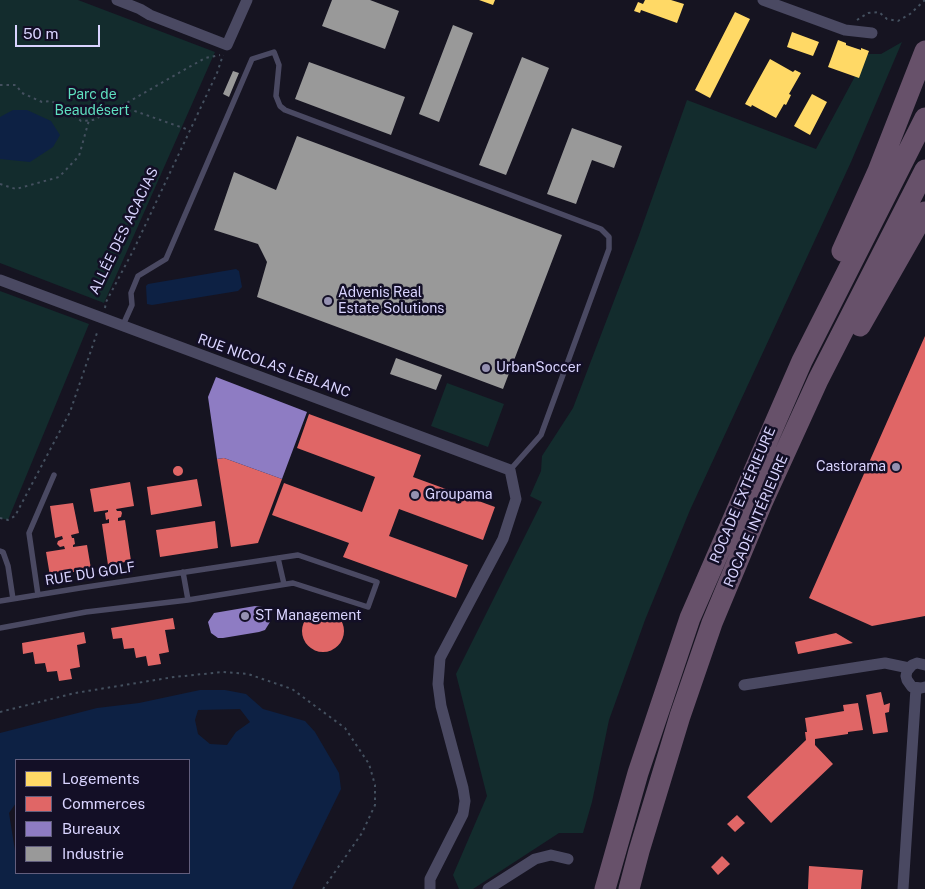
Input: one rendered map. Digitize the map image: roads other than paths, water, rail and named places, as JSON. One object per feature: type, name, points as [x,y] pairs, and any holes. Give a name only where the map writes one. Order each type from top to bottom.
[{"type":"highway","points":[[786,397],[790,360],[859,215],[925,52]]},
{"type":"highway","name":"ROCADE EXTÉRIEURE","points":[[603,887],[638,773],[690,618],[786,397],[925,118]]},
{"type":"highway","name":"ROCADE INTÉRIEURE","points":[[629,889],[680,716],[712,623],[762,503],[818,380],[925,170]]},
{"type":"highway","points":[[818,380],[841,363],[868,311],[925,212]]},
{"type":"highway","points":[[900,256],[925,219]]},
{"type":"street","points":[[117,0],[225,50],[247,0]]},
{"type":"street","points":[[763,0],[845,30],[872,33]]},
{"type":"street","name":"RUE NICOLAS LEBLANC","points":[[0,280],[510,470]]},
{"type":"street","points":[[430,889],[430,879],[463,814],[465,801],[441,706],[438,684],[440,658],[502,540],[516,499],[510,470]]},
{"type":"street","points":[[744,685],[885,663],[909,668]]},
{"type":"street","points":[[903,889],[921,687],[912,687],[907,680],[907,671],[916,664],[925,665]]},
{"type":"street","points":[[488,889],[534,859],[551,855],[568,859]]},
{"type":"lane","points":[[123,326],[132,305],[131,293],[138,276],[166,259],[252,59],[274,52],[279,64],[276,96],[280,106],[285,110],[601,229],[609,237],[609,249],[541,435],[510,470]]},
{"type":"lane","points":[[38,595],[29,533],[54,475]]},
{"type":"lane","points":[[0,551],[3,552],[8,566],[13,599]]},
{"type":"lane","name":"RUE DU GOLF","points":[[0,602],[183,572],[298,556],[377,582],[368,607],[293,583],[284,584]]},
{"type":"lane","points":[[0,628],[86,612],[188,600],[284,584],[278,558]]},
{"type":"lane","points":[[183,572],[188,600]]},
{"type":"water","points":[[13,110],[27,110],[51,121],[60,135],[53,147],[30,162],[0,159],[0,117]]},
{"type":"water","points":[[236,269],[239,271],[242,287],[238,291],[152,305],[147,304],[146,286],[148,284]]},
{"type":"water","points":[[200,690],[225,690],[246,694],[263,709],[305,721],[315,732],[339,773],[341,789],[292,889],[0,889],[0,733],[97,708],[139,703]],"holes":[[[240,709],[250,722],[236,732],[227,745],[210,744],[198,734],[195,720],[198,710]]]},
{"type":"place","name":"Advenis Real Estate Solutions","points":[[328,301]]},
{"type":"place","name":"UrbanSoccer","points":[[486,368]]},
{"type":"place","name":"Castorama","points":[[896,467]]},
{"type":"place","name":"Groupama","points":[[415,495]]},
{"type":"place","name":"ST Management","points":[[245,616]]},
{"type":"park label","name":"Parc de Beaudésert","points":[[92,104]]}]
